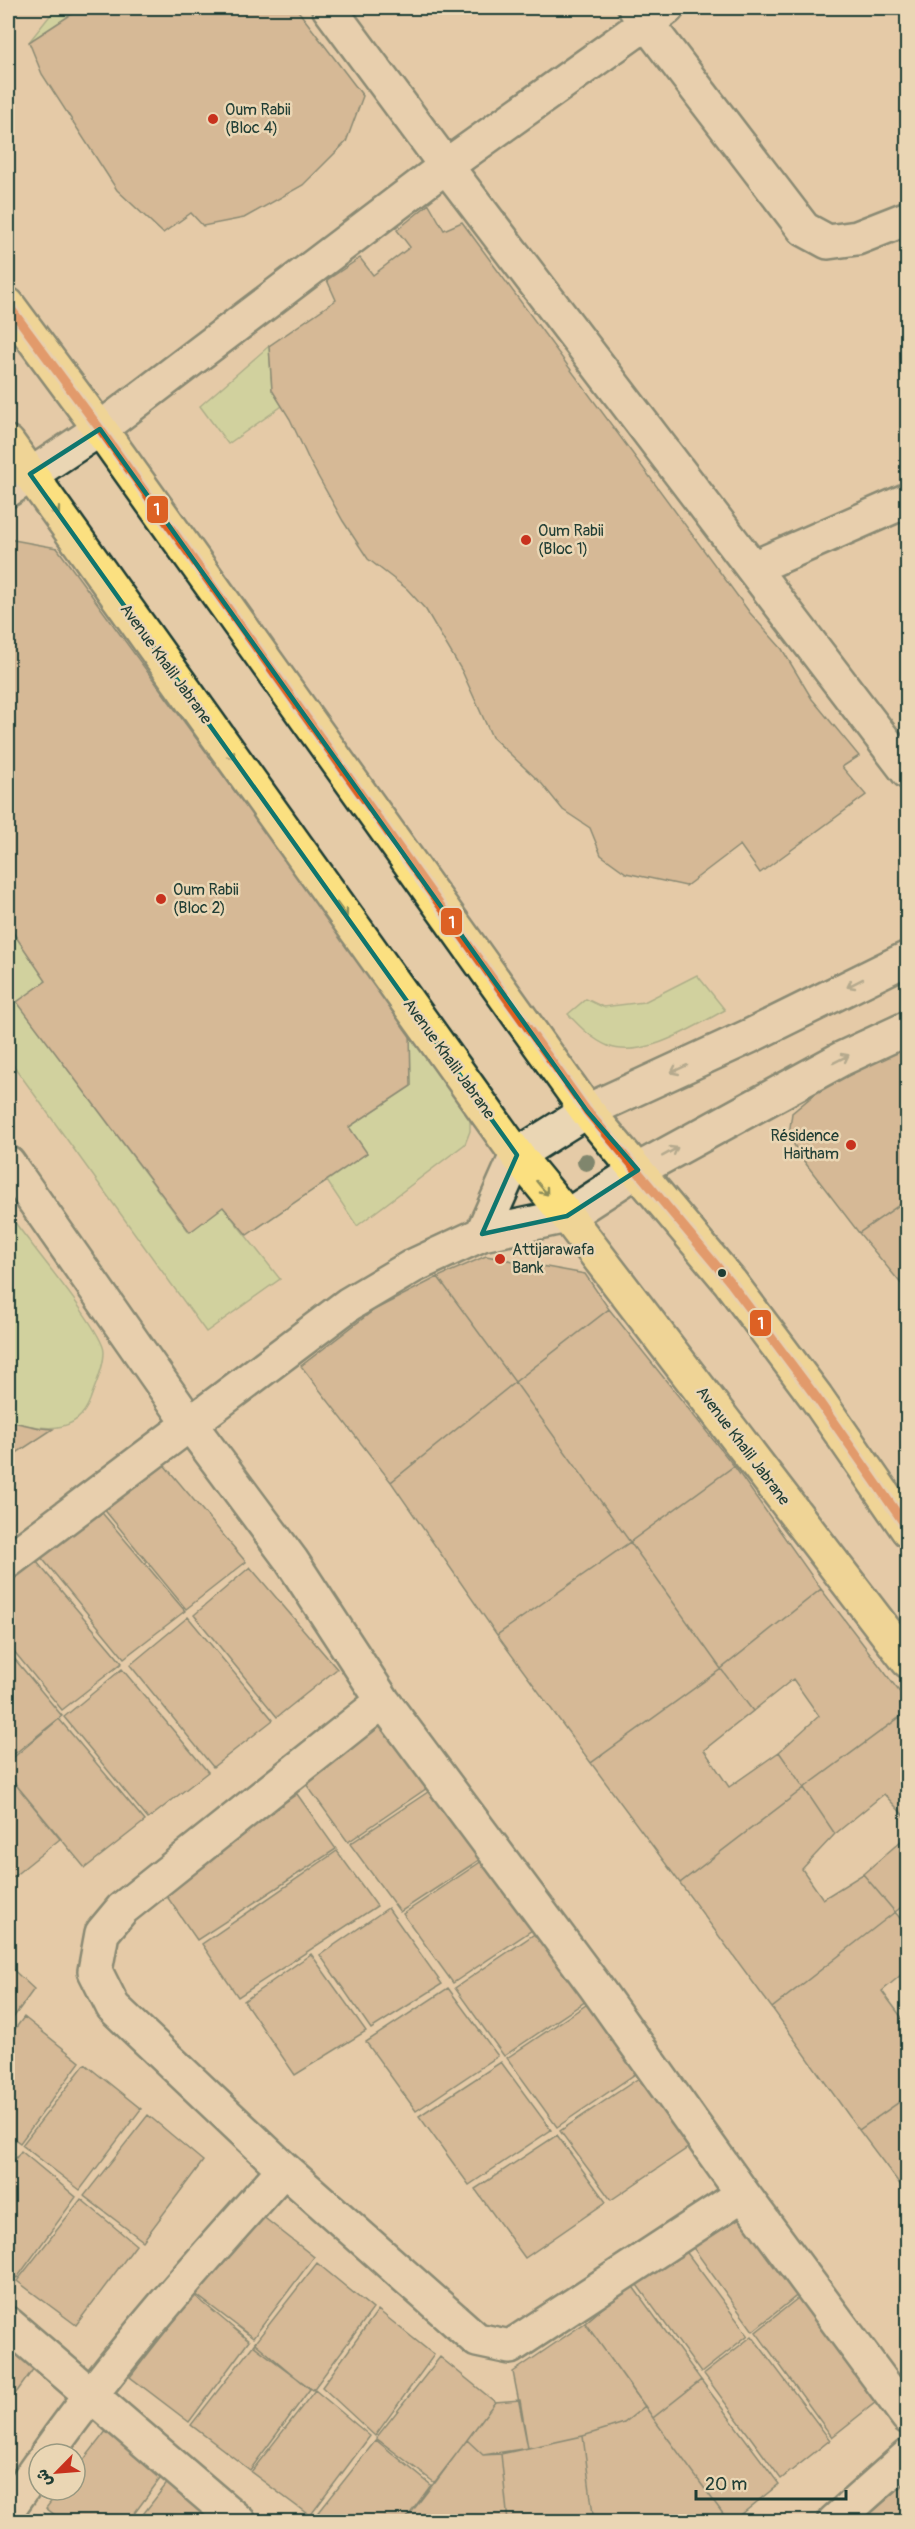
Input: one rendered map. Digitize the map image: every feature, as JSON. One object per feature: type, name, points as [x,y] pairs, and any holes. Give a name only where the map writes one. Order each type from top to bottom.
[{"type":"main road","points":[[8,305],[100,429],[587,1111],[730,1282],[816,1396],[908,1530]]},
{"type":"main road","name":"Avenue Khalil Jabrane","points":[[8,443],[19,482],[517,1155],[567,1216],[908,1661]]},
{"type":"street","points":[[329,8],[446,166],[908,772]]},
{"type":"street","points":[[19,482],[100,429],[649,12],[804,229],[828,242],[857,238],[908,218]]},
{"type":"street","points":[[753,568],[908,500]]},
{"type":"street","points":[[482,1234],[517,1155],[587,1111],[750,1036],[908,958]]},
{"type":"street","points":[[8,1561],[349,1304],[413,1266],[482,1234],[567,1216],[638,1170],[840,1059],[908,1028]]},
{"type":"street","points":[[8,1162],[190,1425],[291,1560],[382,1701],[594,1986],[743,2194],[908,2417]]},
{"type":"street","points":[[382,1701],[122,1909],[102,1933],[94,1971],[113,2007],[284,2169],[477,2340],[510,2347],[743,2194]]},
{"type":"street","points":[[56,2442],[90,2394],[183,2280],[284,2169]]},
{"type":"street","points":[[8,2324],[239,2522]]},
{"type":"street","points":[[834,2522],[908,2456]]},
{"type":"street","points":[[8,2509],[27,2482]]},
{"type":"highlighted area","points":[[100,429],[587,1111],[638,1170],[567,1216],[482,1234],[517,1155],[30,474]]},
{"type":"green space","points":[[56,8],[81,8],[29,42]]},
{"type":"green space","points":[[269,346],[272,390],[282,406],[228,444],[200,406]]},
{"type":"green space","points":[[8,925],[46,981],[18,1003],[189,1232],[223,1207],[280,1279],[206,1332],[8,1058]]},
{"type":"green space","points":[[697,975],[725,1010],[684,1032],[652,1045],[637,1049],[608,1046],[586,1032],[568,1014],[586,999],[603,1007],[644,1002]]},
{"type":"green space","points":[[410,1031],[470,1117],[470,1131],[465,1144],[357,1226],[327,1181],[367,1153],[349,1127],[411,1086]]},
{"type":"green space","points":[[8,1213],[78,1305],[101,1341],[104,1352],[103,1364],[90,1400],[84,1412],[76,1420],[66,1425],[43,1427],[8,1421]]},
{"type":"building","name":"Oum Rabii (Bloc 4)","points":[[81,8],[296,8],[363,96],[346,142],[303,185],[244,218],[203,226],[191,213],[163,233],[117,190],[42,74],[29,42]]},
{"type":"building","name":"Oum Rabii (Bloc 1)","points":[[429,204],[444,230],[462,222],[750,613],[782,649],[812,699],[859,756],[842,767],[866,795],[760,873],[740,845],[686,886],[626,873],[601,855],[590,828],[563,810],[542,784],[492,737],[462,671],[426,610],[407,589],[368,559],[343,521],[310,462],[290,419],[272,390],[269,346],[336,300],[327,280],[360,258],[373,275],[410,247],[397,230]]},
{"type":"building","name":"Oum Rabii (Bloc 2)","points":[[8,539],[57,548],[410,1031],[411,1086],[349,1127],[367,1153],[247,1235],[223,1207],[190,1232],[17,1002],[46,981],[8,925]]},
{"type":"building","name":"Résidence Haitham","points":[[908,1046],[908,1199],[859,1233],[800,1156],[789,1135],[792,1113],[821,1089]]},
{"type":"building","points":[[908,1199],[908,1292],[859,1233]]},
{"type":"building","points":[[486,1256],[585,1274],[609,1309],[515,1382],[438,1277]]},
{"type":"building","points":[[438,1277],[515,1382],[391,1482],[301,1366],[374,1310]]},
{"type":"building","points":[[609,1309],[734,1466],[630,1542],[515,1382]]},
{"type":"building","points":[[515,1382],[630,1542],[497,1635],[391,1482]]},
{"type":"building","points":[[8,1421],[53,1429],[12,1456],[8,1455]]},
{"type":"building","points":[[160,1460],[246,1562],[186,1609],[103,1508]]},
{"type":"building","points":[[734,1466],[821,1589],[721,1669],[630,1542]]},
{"type":"building","points":[[98,1508],[185,1611],[124,1658],[41,1557]]},
{"type":"building","points":[[630,1542],[721,1669],[591,1763],[497,1635]]},
{"type":"building","points":[[36,1561],[122,1663],[62,1710],[8,1644],[8,1584]]},
{"type":"building","points":[[250,1567],[337,1669],[277,1717],[194,1615]]},
{"type":"building","points":[[821,1589],[908,1703],[908,1711],[804,1788],[779,1752],[819,1716],[793,1679],[753,1711],[721,1669]]},
{"type":"building","points":[[188,1617],[273,1720],[213,1767],[130,1665]]},
{"type":"building","points":[[8,1651],[62,1716],[8,1759]]},
{"type":"building","points":[[122,1669],[208,1772],[148,1819],[64,1717]]},
{"type":"building","points":[[721,1669],[753,1711],[704,1750],[729,1787],[779,1752],[804,1788],[680,1883],[591,1763]]},
{"type":"building","points":[[908,1711],[908,1820],[884,1794],[835,1834],[804,1788]]},
{"type":"building","points":[[380,1718],[430,1786],[348,1842],[298,1773]]},
{"type":"building","points":[[59,1719],[145,1821],[85,1868],[8,1775],[8,1762]]},
{"type":"building","points":[[8,1775],[60,1839],[8,1881]]},
{"type":"building","points":[[804,1788],[835,1834],[802,1869],[823,1899],[863,1874],[895,1912],[772,2008],[680,1883]]},
{"type":"building","points":[[431,1790],[482,1858],[400,1912],[350,1844]]},
{"type":"building","points":[[297,1794],[336,1849],[197,1940],[161,1888]]},
{"type":"building","points":[[908,1835],[908,1902],[895,1912],[863,1874]]},
{"type":"building","points":[[337,1851],[377,1906],[238,1997],[202,1944]]},
{"type":"building","points":[[485,1859],[535,1928],[453,1983],[403,1914]]},
{"type":"building","points":[[388,1908],[442,1984],[371,2029],[320,1955]]},
{"type":"building","points":[[895,1912],[908,1928],[908,1969],[882,1991],[908,2026],[908,2096],[859,2130],[772,2008]]},
{"type":"building","points":[[536,1933],[586,2001],[504,2056],[455,1988]]},
{"type":"building","points":[[311,1954],[366,2031],[295,2075],[244,2001]]},
{"type":"building","points":[[8,1965],[34,1989],[8,2025]]},
{"type":"building","points":[[448,1988],[498,2056],[416,2111],[366,2042]]},
{"type":"building","points":[[589,2003],[638,2072],[557,2127],[507,2058]]},
{"type":"building","points":[[24,2017],[80,2062],[20,2143],[8,2134],[8,2038]]},
{"type":"building","points":[[501,2062],[551,2130],[469,2185],[419,2116]]},
{"type":"building","points":[[85,2064],[141,2109],[80,2190],[22,2145]]},
{"type":"building","points":[[642,2076],[692,2145],[611,2200],[560,2131]]},
{"type":"building","points":[[908,2096],[908,2195],[859,2130]]},
{"type":"building","points":[[148,2115],[203,2161],[143,2241],[84,2196]]},
{"type":"building","points":[[557,2135],[606,2202],[525,2258],[475,2189]]},
{"type":"building","points":[[8,2147],[14,2153],[8,2162]]},
{"type":"building","points":[[21,2151],[76,2197],[17,2278],[8,2271],[8,2169]]},
{"type":"building","points":[[81,2199],[136,2245],[76,2325],[17,2281]]},
{"type":"building","points":[[736,2207],[800,2293],[753,2331],[689,2242]]},
{"type":"building","points":[[257,2212],[314,2257],[253,2338],[194,2293]]},
{"type":"building","points":[[682,2246],[748,2335],[701,2373],[632,2278]]},
{"type":"building","points":[[317,2263],[373,2309],[313,2390],[253,2345]]},
{"type":"building","points":[[631,2284],[701,2380],[653,2418],[585,2323]]},
{"type":"building","points":[[803,2294],[881,2398],[832,2437],[756,2332]]},
{"type":"building","points":[[194,2295],[249,2341],[189,2422],[130,2377]]},
{"type":"building","points":[[378,2310],[434,2355],[375,2436],[322,2387]]},
{"type":"building","points":[[585,2323],[645,2406],[624,2423],[583,2436],[528,2448],[513,2372]]},
{"type":"building","points":[[752,2336],[830,2440],[781,2479],[704,2374]]},
{"type":"building","points":[[255,2343],[310,2389],[250,2470],[191,2425]]},
{"type":"building","points":[[8,2346],[34,2368],[8,2404]]},
{"type":"building","points":[[440,2357],[495,2402],[435,2483],[376,2438]]},
{"type":"building","points":[[701,2380],[779,2484],[732,2522],[729,2522],[653,2418]]},
{"type":"building","points":[[315,2390],[370,2436],[310,2516],[251,2472]]},
{"type":"building","points":[[520,2400],[528,2448],[483,2455],[467,2440],[495,2402]]},
{"type":"building","points":[[645,2406],[729,2522],[594,2522],[583,2436],[624,2423]]},
{"type":"building","points":[[110,2426],[165,2472],[128,2522],[64,2522],[46,2508],[51,2502],[87,2502],[87,2456]]},
{"type":"building","points":[[583,2436],[594,2522],[508,2522],[501,2454]]},
{"type":"building","points":[[376,2440],[431,2485],[404,2522],[312,2521]]},
{"type":"building","points":[[467,2440],[483,2455],[501,2454],[508,2522],[404,2522]]},
{"type":"building","points":[[172,2477],[227,2522],[137,2522]]},
{"type":"building","points":[[908,2481],[908,2522],[861,2522]]},
{"type":"building","points":[[44,2513],[54,2522],[37,2522]]},
{"type":"transit line","name":"1","points":[[8,305],[100,429],[587,1111],[730,1282],[816,1397],[908,1529]]},
{"type":"place","name":"Oum Rabii (Bloc 4)","points":[[213,119]]},
{"type":"place","name":"Oum Rabii (Bloc 1)","points":[[526,540]]},
{"type":"place","name":"Oum Rabii (Bloc 2)","points":[[161,899]]},
{"type":"place","name":"Résidence Haitham","points":[[851,1145]]},
{"type":"place","name":"Attijarawafa Bank","points":[[500,1259]]}]
